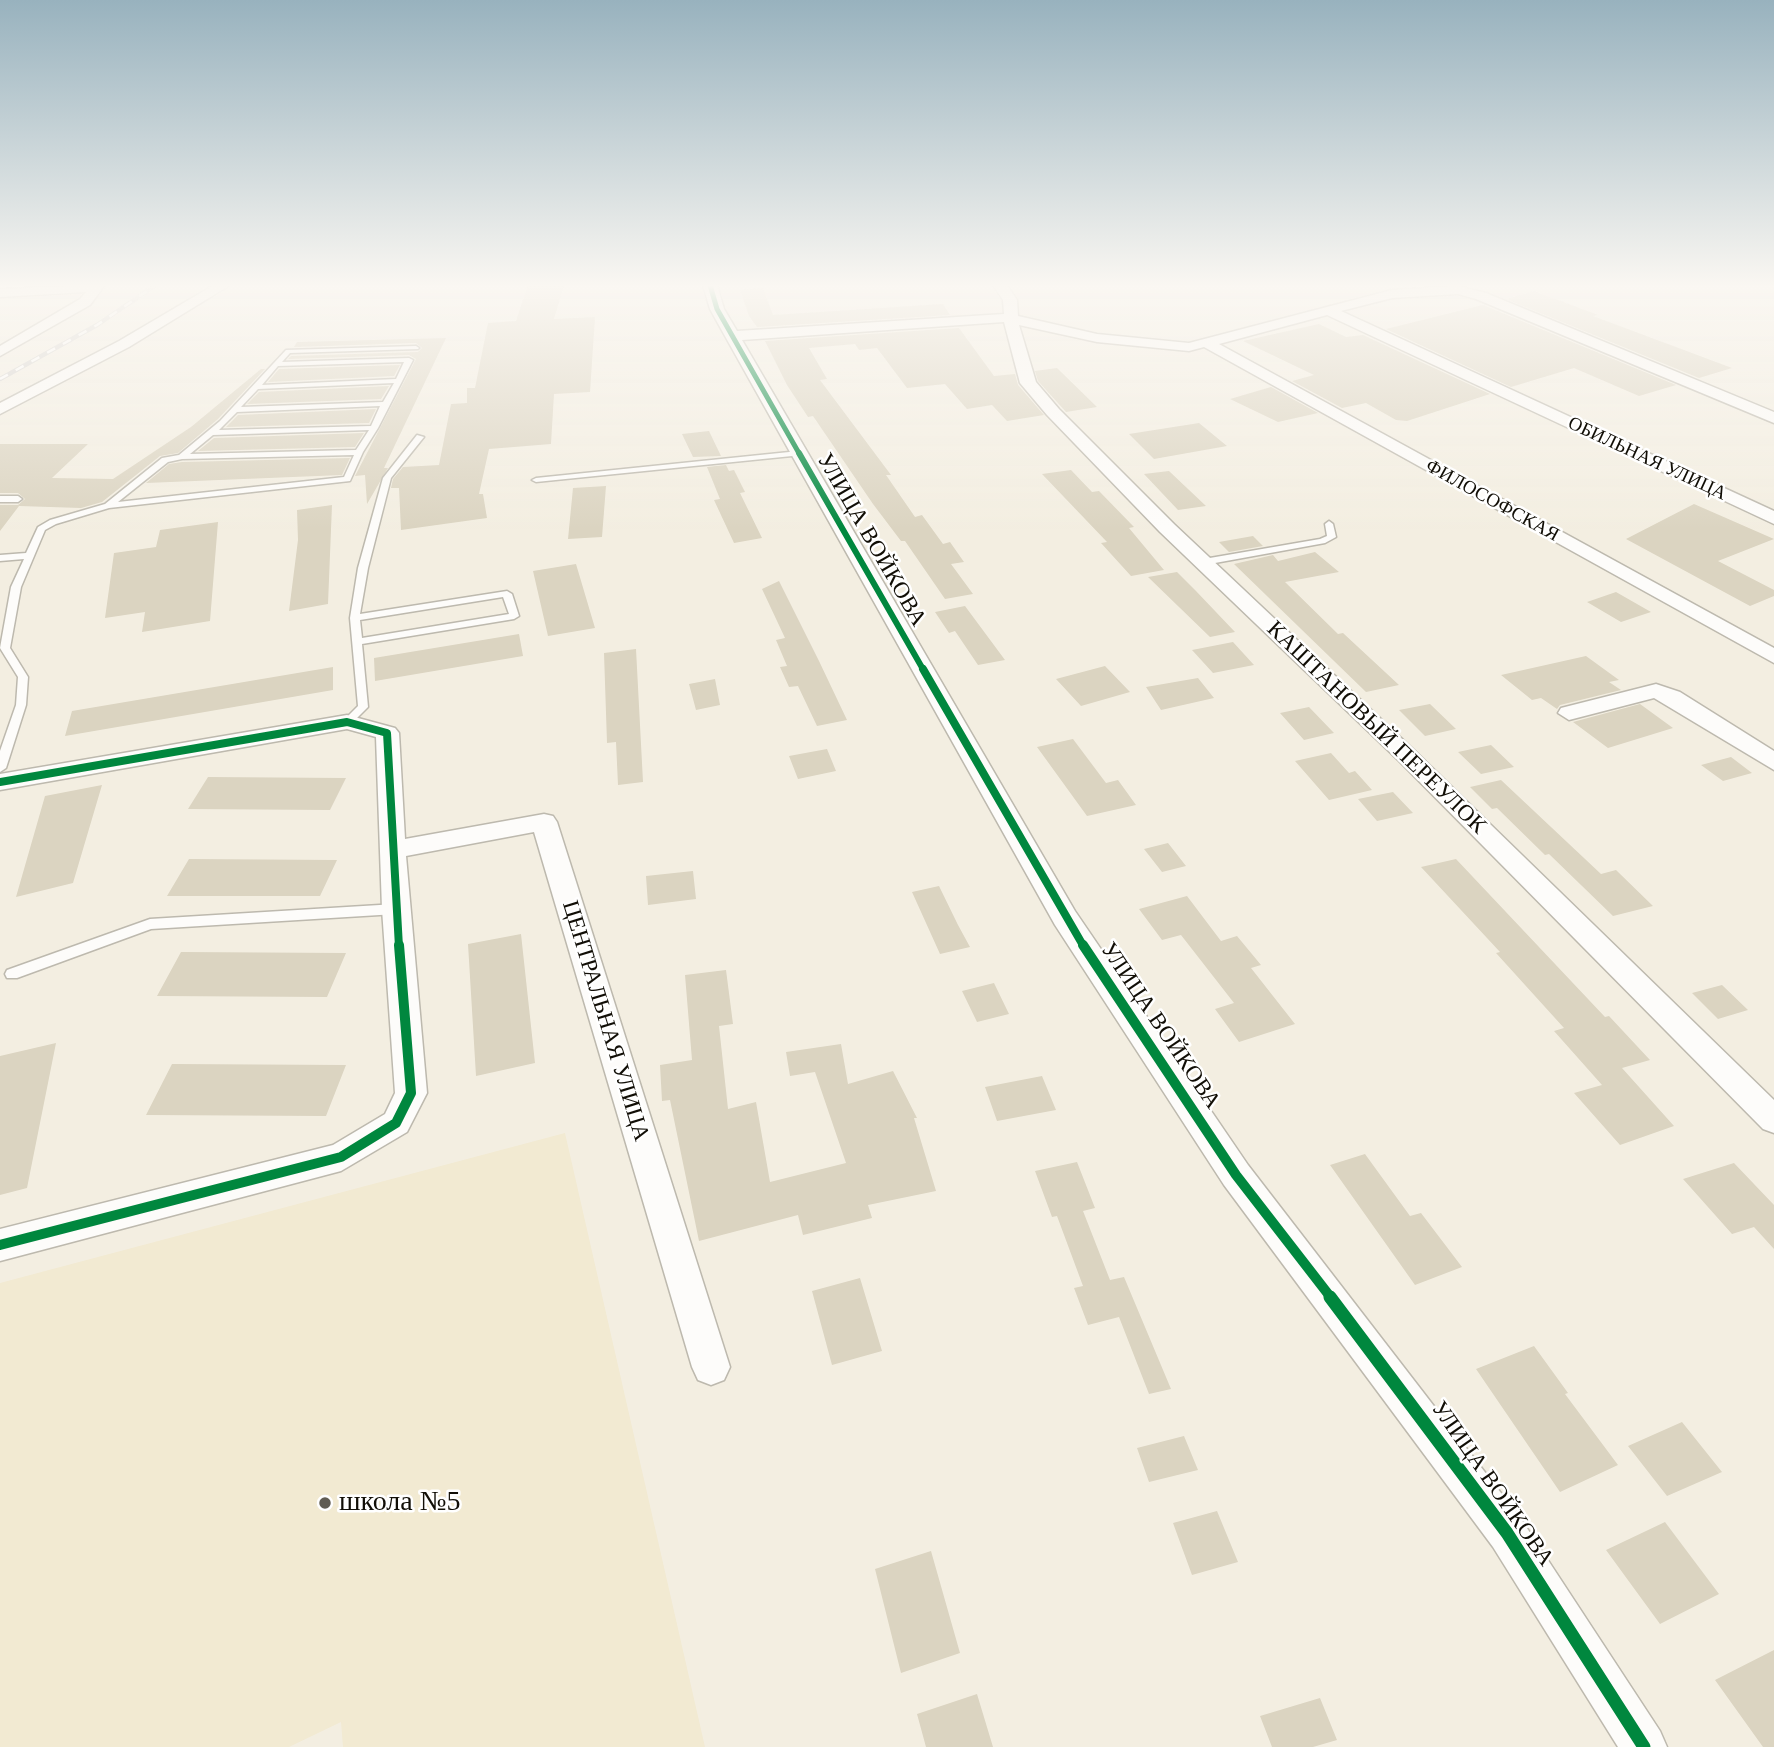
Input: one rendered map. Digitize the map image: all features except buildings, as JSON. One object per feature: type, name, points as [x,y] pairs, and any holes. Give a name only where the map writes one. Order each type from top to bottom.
[{"type":"street","points":[[0,409],[81,367]]},
{"type":"street","name":"УЛИЦА ВОЙКОВА","points":[[749,367],[1065,918],[1236,1175],[1378,1359],[1507,1533],[1644,1747]]},
{"type":"street","name":"КАШТАНОВЫЙ ПЕРЕУЛОК","points":[[1025,367],[1028,383],[1062,421],[1204,562],[1407,756],[1774,1120]]},
{"type":"street","name":"ФИЛОСОФСКАЯ","points":[[1250,367],[1774,657]]},
{"type":"street","name":"ОБИЛЬНАЯ УЛИЦА","points":[[1448,367],[1774,518]]},
{"type":"street","points":[[1650,367],[1774,418]]},
{"type":"street","points":[[1569,713],[1656,691],[1672,697],[1774,762]]},
{"type":"street","points":[[0,782],[347,722],[387,733],[396,909],[411,1093],[396,1123],[341,1157],[0,1245]]},
{"type":"street","name":"ЦЕНТРАЛЬНАЯ УЛИЦА","points":[[393,850],[544,822],[711,1367]]},
{"type":"lane","points":[[182,457],[211,433],[274,367]]},
{"type":"lane","points":[[0,768],[21,705],[23,677],[5,648],[16,587],[41,529],[53,522],[108,506],[347,480],[359,452],[407,367]]},
{"type":"lane","points":[[256,387],[399,381]]},
{"type":"lane","points":[[234,410],[385,404]]},
{"type":"lane","points":[[211,433],[374,428]]},
{"type":"lane","points":[[347,722],[363,706],[355,618],[363,568],[387,478],[421,437]]},
{"type":"lane","points":[[108,506],[165,460],[182,457],[359,452]]},
{"type":"lane","points":[[536,480],[799,453]]},
{"type":"lane","points":[[0,499],[18,499]]},
{"type":"lane","points":[[1204,562],[1322,541],[1332,537],[1329,524]]},
{"type":"lane","points":[[0,558],[28,556]]},
{"type":"lane","points":[[355,618],[507,594],[514,616],[357,642]]},
{"type":"lane","points":[[12,974],[150,924],[396,909]]},
{"type":"shaded area","name":"школа №5","points":[[565,1133],[705,1747],[343,1747],[341,1722],[289,1747],[0,1747],[0,1283]]},
{"type":"railway","points":[[0,379],[22,367]]},
{"type":"cycle path","points":[[750,367],[1065,918],[1236,1175],[1378,1359],[1507,1533],[1644,1747]]},
{"type":"cycle path","points":[[0,782],[347,722],[387,733],[396,909],[411,1093],[396,1123],[341,1157],[0,1245]]},
{"type":"place","name":"школа №5","points":[[325,1503]]}]
